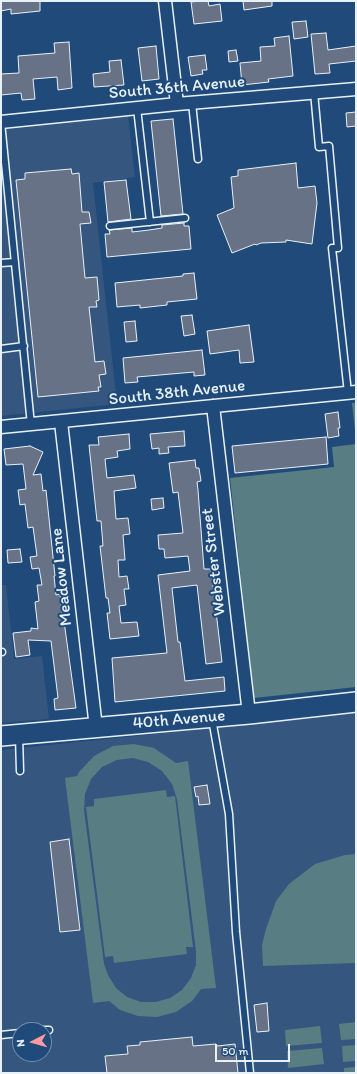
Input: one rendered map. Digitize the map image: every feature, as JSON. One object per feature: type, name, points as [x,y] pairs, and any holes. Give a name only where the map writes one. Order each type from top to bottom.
[{"type":"main road","name":"40th Avenue","points":[[10,735],[249,714],[356,702]]},
{"type":"street","points":[[165,1],[177,104]]},
{"type":"street","name":"South 36th Avenue","points":[[1,122],[177,104],[356,89]]},
{"type":"street","name":"South 38th Avenue","points":[[1,427],[352,392]]},
{"type":"street","name":"Webster Street","points":[[213,406],[249,714]]},
{"type":"street","name":"Meadow Lane","points":[[61,422],[96,728]]},
{"type":"lane","points":[[314,92],[319,147],[329,146],[338,248],[332,248],[352,392]]},
{"type":"lane","points":[[192,103],[198,159]]},
{"type":"lane","points":[[137,108],[150,222]]},
{"type":"lane","points":[[1,122],[31,425]]},
{"type":"lane","points":[[110,226],[185,218]]},
{"type":"lane","points":[[1,263],[15,262]]},
{"type":"lane","points":[[1,349],[24,346]]},
{"type":"lane","points":[[212,717],[229,814],[236,932],[250,1073]]},
{"type":"lane","points":[[10,735],[20,771]]},
{"type":"lane","points":[[1,1035],[12,1034]]},
{"type":"shaded area","points":[[128,116],[135,177],[93,183],[117,404],[1,416],[1,130]]},
{"type":"shaded area","points":[[1,585],[6,585],[14,659],[42,656],[49,719],[1,723]]},
{"type":"shaded area","points":[[356,713],[356,1073],[1,1073],[1,750]]},
{"type":"green space","points":[[352,403],[356,403],[356,440]]},
{"type":"green space","points":[[356,444],[356,687],[254,698],[230,478],[334,467],[332,447]]},
{"type":"green space","points":[[134,744],[154,748],[176,763],[188,761],[216,988],[201,989],[192,1001],[176,1012],[157,1017],[138,1016],[120,1010],[109,1001],[93,1003],[65,778],[77,776],[94,756],[113,746]],"holes":[[[133,758],[148,762],[162,771],[172,784],[177,799],[196,951],[196,965],[191,978],[182,990],[170,998],[156,1002],[141,1002],[127,997],[116,988],[108,975],[104,964],[84,810],[85,794],[91,779],[102,767],[117,760]]]},
{"type":"green space","points":[[166,790],[167,797],[175,796],[193,947],[186,947],[187,954],[114,963],[113,956],[105,957],[86,807],[94,806],[94,799]]},
{"type":"green space","points":[[356,854],[356,963],[263,966],[262,945],[266,929],[276,901],[289,884],[315,864],[345,855]]},
{"type":"green space","points":[[356,1022],[356,1039],[341,1040],[339,1024]]},
{"type":"green space","points":[[320,1026],[322,1043],[286,1046],[285,1030]]},
{"type":"green space","points":[[356,1045],[356,1061],[343,1062],[342,1046]]},
{"type":"green space","points":[[322,1048],[324,1064],[288,1068],[287,1051]]},
{"type":"green space","points":[[356,1067],[356,1073],[344,1073],[344,1068]]},
{"type":"building","points":[[1,1],[40,1],[40,11],[11,14],[11,9],[1,11]]},
{"type":"building","points":[[208,1],[209,6],[220,4],[222,21],[194,24],[191,2]]},
{"type":"building","points":[[243,1],[272,1],[272,6],[244,10]]},
{"type":"building","points":[[306,21],[308,37],[294,39],[292,22]]},
{"type":"building","points":[[326,33],[328,50],[356,46],[356,61],[329,64],[330,73],[315,74],[311,34]]},
{"type":"building","points":[[289,36],[293,76],[268,79],[269,82],[242,85],[240,63],[261,61],[260,47],[275,46],[274,38]]},
{"type":"building","points":[[69,42],[72,88],[58,90],[57,77],[33,79],[35,99],[22,100],[21,93],[1,95],[1,74],[19,73],[18,56],[55,53],[54,43]]},
{"type":"building","points":[[156,46],[159,79],[142,81],[138,48]]},
{"type":"building","points":[[236,50],[238,61],[229,62],[228,51]]},
{"type":"building","points":[[205,55],[207,70],[202,70],[203,74],[191,76],[188,57]]},
{"type":"building","points":[[121,60],[124,85],[94,87],[93,74],[110,72],[109,61]]},
{"type":"building","points":[[356,112],[356,126],[347,127],[346,113]]},
{"type":"building","points":[[173,119],[183,214],[161,216],[151,121]]},
{"type":"building","points":[[296,163],[298,188],[315,186],[317,203],[312,244],[286,240],[286,242],[255,244],[232,253],[217,215],[234,208],[231,177],[238,176],[238,170]]},
{"type":"building","points":[[71,169],[72,174],[79,173],[82,212],[89,212],[91,223],[80,224],[85,278],[97,277],[99,300],[96,301],[97,307],[89,307],[95,362],[104,361],[106,374],[99,375],[101,387],[98,387],[99,391],[38,397],[16,180],[25,179],[25,173]]},
{"type":"building","points":[[126,180],[131,219],[108,222],[104,182]]},
{"type":"building","points":[[184,223],[184,226],[189,226],[191,249],[107,257],[105,234],[110,234],[109,230],[132,228],[132,232],[162,228],[162,225]]},
{"type":"building","points":[[194,273],[197,299],[167,302],[167,305],[140,308],[140,305],[117,307],[115,283],[183,276],[183,274]]},
{"type":"building","points":[[192,315],[195,334],[184,336],[181,316]]},
{"type":"building","points":[[135,321],[137,341],[126,342],[124,322]]},
{"type":"building","points":[[249,325],[254,362],[240,363],[239,350],[210,354],[207,331]]},
{"type":"building","points":[[202,350],[205,375],[194,376],[194,372],[137,377],[138,382],[125,383],[123,358]]},
{"type":"building","points":[[338,412],[340,428],[338,428],[339,436],[328,438],[325,414]]},
{"type":"building","points":[[184,431],[185,446],[168,447],[169,453],[159,454],[159,448],[152,449],[150,434]]},
{"type":"building","points":[[129,434],[130,449],[117,451],[118,457],[105,459],[107,478],[134,475],[136,488],[114,491],[116,519],[128,518],[130,534],[123,535],[125,560],[118,560],[119,577],[127,576],[129,589],[124,589],[126,605],[119,606],[121,623],[137,622],[139,636],[110,639],[107,613],[110,613],[108,598],[106,598],[100,546],[103,546],[101,521],[97,521],[89,445],[99,445],[98,437]]},
{"type":"building","points":[[326,437],[328,464],[235,473],[232,446]]},
{"type":"building","points":[[30,446],[43,452],[33,475],[41,474],[43,491],[46,490],[56,595],[60,594],[76,708],[55,710],[54,699],[58,698],[51,641],[28,640],[30,655],[16,657],[13,633],[31,631],[31,628],[38,629],[35,602],[39,601],[37,585],[42,585],[39,568],[32,569],[30,557],[37,556],[33,527],[28,528],[25,504],[20,505],[18,490],[26,489],[23,464],[6,465],[4,449]]},
{"type":"building","points":[[195,460],[196,468],[199,468],[201,481],[197,482],[204,569],[211,569],[222,662],[206,664],[197,585],[172,588],[178,642],[180,642],[185,681],[224,677],[225,691],[115,702],[112,658],[167,653],[158,575],[190,571],[188,556],[165,558],[164,549],[159,549],[158,535],[183,533],[178,492],[173,493],[169,463]]},
{"type":"building","points":[[163,498],[164,508],[152,510],[151,499]]},
{"type":"building","points":[[20,549],[22,562],[8,563],[7,550]]},
{"type":"building","points":[[207,785],[210,804],[199,805],[198,796],[196,797],[194,787]]},
{"type":"building","points":[[69,839],[80,930],[60,932],[50,842]]},
{"type":"building","points":[[267,1003],[269,1031],[257,1032],[254,1005]]},
{"type":"building","points":[[192,1037],[193,1046],[235,1044],[238,1073],[107,1073],[105,1056],[128,1054],[127,1046],[140,1045],[140,1042]]}]
